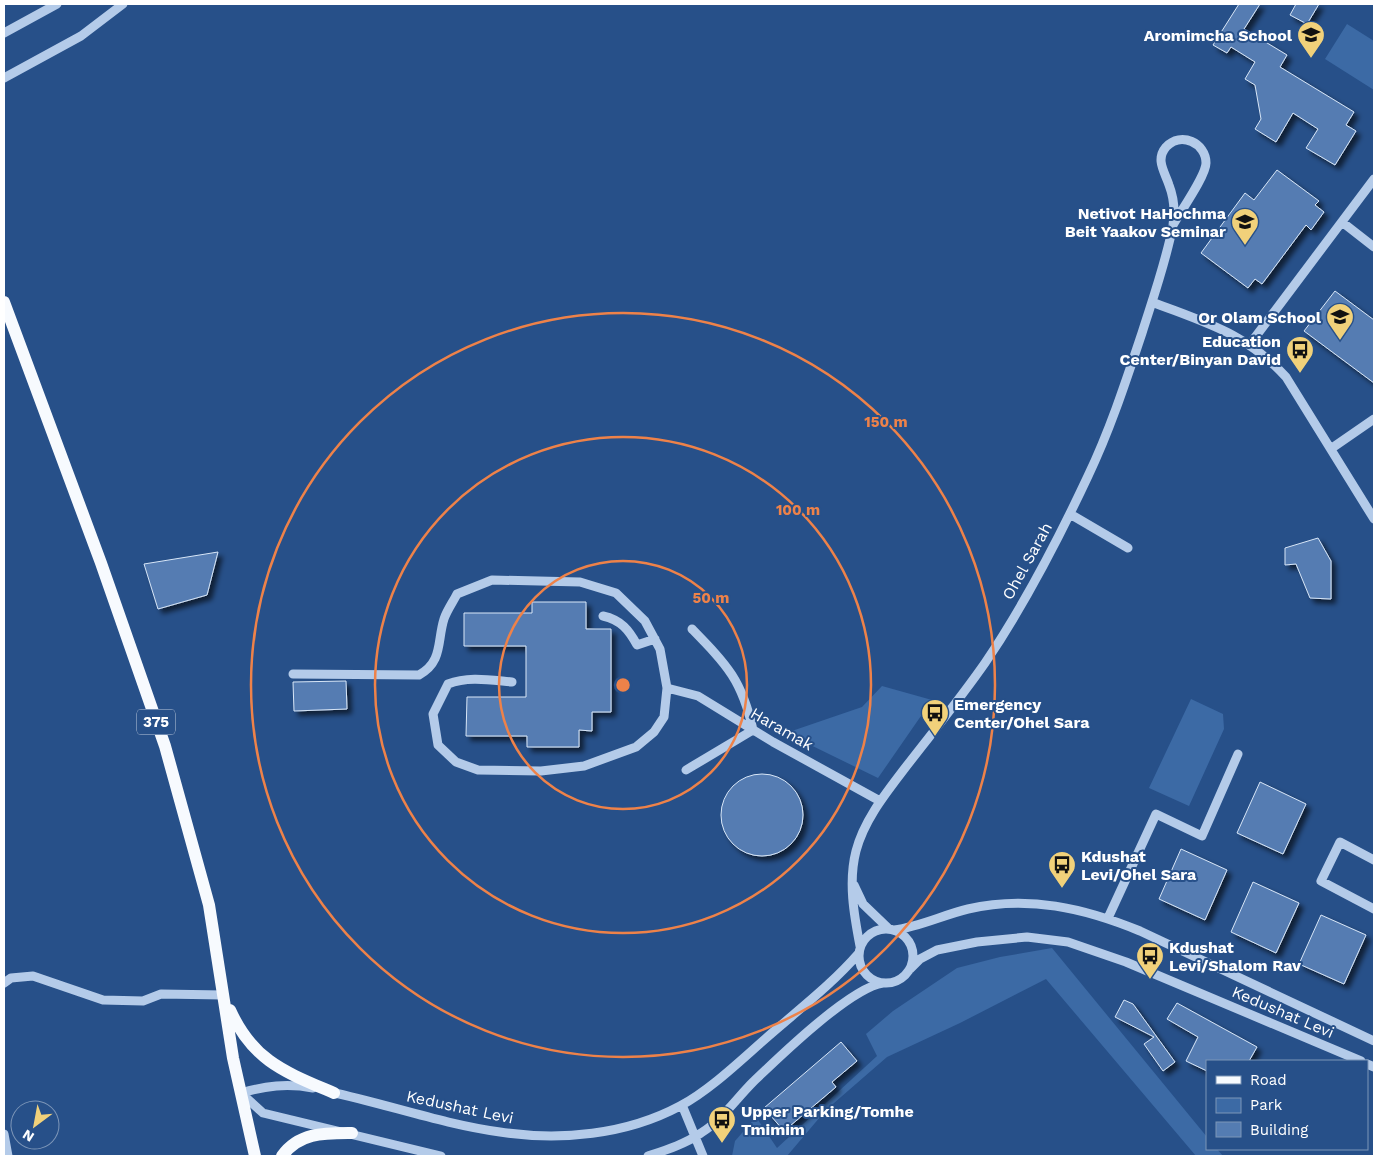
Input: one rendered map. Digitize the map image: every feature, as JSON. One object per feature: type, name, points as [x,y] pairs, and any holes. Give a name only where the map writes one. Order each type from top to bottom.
[{"type":"main road","name":"375","points":[[4,302],[101,563],[165,746],[209,905],[223,995],[255,1156]]},
{"type":"main road","points":[[223,995],[240,1032],[258,1054],[295,1076],[334,1093]]},
{"type":"main road","points":[[282,1156],[300,1139],[320,1134],[352,1133]]},
{"type":"street","points":[[4,33],[56,4]]},
{"type":"street","points":[[4,78],[81,36],[123,4]]},
{"type":"street","name":"Ohel Sarah","points":[[860,950],[854,914],[852,880],[856,849],[880,801],[985,663],[1024,600],[1090,473],[1122,394],[1152,302],[1173,226],[1174,206],[1161,161],[1166,147],[1180,140],[1188,140],[1195,142],[1205,154],[1206,168],[1173,226]]},
{"type":"street","points":[[1250,344],[1374,179]]},
{"type":"street","points":[[1342,222],[1374,247]]},
{"type":"street","points":[[1152,302],[1216,327],[1250,344],[1269,358],[1286,377],[1332,448],[1374,519]]},
{"type":"street","points":[[1332,448],[1374,419]]},
{"type":"street","points":[[1070,514],[1128,548]]},
{"type":"street","points":[[294,674],[419,675],[430,669],[438,650],[444,618],[457,594],[492,580],[580,582],[616,593],[645,621],[660,648],[667,688],[664,717],[654,732],[636,747],[584,766],[541,771],[478,770],[456,762],[438,745],[433,714],[448,684],[459,680],[472,679],[512,682]]},
{"type":"street","points":[[603,616],[615,619],[629,630],[638,645],[655,639]]},
{"type":"street","points":[[686,770],[753,730],[747,701],[735,677],[692,629]]},
{"type":"street","name":"Haramak","points":[[667,688],[698,696],[753,730],[880,801]]},
{"type":"street","points":[[1108,918],[1156,814],[1202,836],[1238,754]]},
{"type":"street","points":[[1374,860],[1340,842],[1321,881],[1374,909]]},
{"type":"street","points":[[648,1156],[693,1137],[724,1113],[752,1083],[846,1000],[875,984],[901,978],[910,969],[912,949],[906,937],[891,929],[863,904],[852,880]]},
{"type":"street","name":"Kedushat Levi","points":[[891,929],[909,928],[970,908],[1027,902],[1059,905],[1108,918],[1140,930],[1374,1041]]},
{"type":"street","points":[[883,983],[870,978],[865,973],[860,950],[868,934],[881,929],[891,929]]},
{"type":"street","name":"Kedushat Levi","points":[[910,969],[920,959],[937,950],[977,942],[1027,937],[1068,942],[1126,962],[1359,1060]]},
{"type":"street","name":"Kedushat Levi","points":[[241,1093],[267,1085],[300,1085],[463,1126],[536,1136],[601,1132],[626,1127],[682,1105],[743,1058],[833,980],[860,950]]},
{"type":"street","points":[[4,983],[11,978],[33,976],[103,1000],[143,1001],[161,994],[223,995]]},
{"type":"street","points":[[241,1093],[263,1113],[441,1156]]},
{"type":"street","points":[[682,1105],[693,1137],[703,1156]]},
{"type":"street","points":[[4,1134],[8,1156]]},
{"type":"green space","points":[[1347,24],[1374,41],[1374,90],[1325,59]]},
{"type":"green space","points":[[882,686],[932,700],[878,778],[786,733],[862,707]]},
{"type":"green space","points":[[1191,699],[1223,714],[1224,729],[1189,806],[1149,788]]},
{"type":"green space","points":[[1052,948],[1206,1136],[1206,1150],[1218,1150],[1223,1156],[1196,1156],[1046,979],[960,1023],[887,1057],[826,1110],[787,1156],[732,1156],[735,1141],[756,1117],[777,1148],[877,1056],[866,1034],[893,1011],[957,968],[1000,957]]},
{"type":"building","points":[[1239,4],[1260,4],[1244,29],[1287,55],[1280,67],[1354,112],[1346,125],[1356,131],[1335,165],[1306,148],[1318,129],[1293,113],[1276,142],[1255,129],[1261,119],[1255,85],[1245,79],[1255,62],[1231,47],[1227,53],[1213,45]]},
{"type":"building","points":[[1296,4],[1319,4],[1307,24],[1290,15]]},
{"type":"building","points":[[1277,170],[1319,201],[1315,205],[1324,212],[1311,230],[1306,225],[1262,284],[1255,279],[1248,288],[1201,253],[1245,193],[1254,200]]},
{"type":"building","points":[[1335,291],[1374,320],[1374,383],[1304,331]]},
{"type":"building","points":[[1318,538],[1331,561],[1331,599],[1310,598],[1296,564],[1285,565],[1285,548]]},
{"type":"building","points":[[218,552],[207,595],[158,609],[144,564]]},
{"type":"building","points":[[532,602],[586,602],[586,629],[611,629],[611,712],[592,712],[592,731],[579,730],[579,747],[527,747],[527,736],[466,736],[467,697],[526,697],[526,646],[464,646],[464,613],[532,613]]},
{"type":"building","points":[[346,681],[347,709],[294,711],[293,682]]},
{"type":"building","points":[[762,774],[778,777],[791,786],[800,799],[803,815],[800,831],[791,844],[778,853],[762,856],[746,853],[733,844],[724,831],[721,815],[724,799],[733,786],[746,777]]},
{"type":"building","points":[[1260,782],[1306,804],[1283,854],[1237,833]]},
{"type":"building","points":[[1181,849],[1227,870],[1205,920],[1159,899]]},
{"type":"building","points":[[1253,882],[1299,903],[1276,953],[1231,932]]},
{"type":"building","points":[[1321,915],[1366,935],[1344,984],[1299,964]]},
{"type":"building","points":[[1124,1000],[1133,1004],[1175,1062],[1163,1071],[1144,1044],[1154,1037],[1115,1017]]},
{"type":"building","points":[[1177,1003],[1257,1047],[1250,1060],[1206,1060],[1206,1071],[1186,1061],[1198,1037],[1167,1019]]},
{"type":"building","points":[[841,1042],[857,1061],[832,1082],[836,1087],[784,1131],[764,1108]]},
{"type":"place","name":"Aromimcha School","points":[[1311,59]]},
{"type":"place","name":"Netivot HaHochma Beit Yaakov Seminar","points":[[1245,246]]},
{"type":"place","name":"Or Olam School","points":[[1340,341]]},
{"type":"place","name":"Education Center/Binyan David","points":[[1300,374]]},
{"type":"place","name":"Emergency Center/Ohel Sara","points":[[935,737]]},
{"type":"place","name":"Kdushat Levi/Ohel Sara","points":[[1062,889]]},
{"type":"place","name":"Kdushat Levi/Shalom Rav","points":[[1150,980]]},
{"type":"place","name":"Upper Parking/Tomhe Tmimim","points":[[722,1144]]}]
